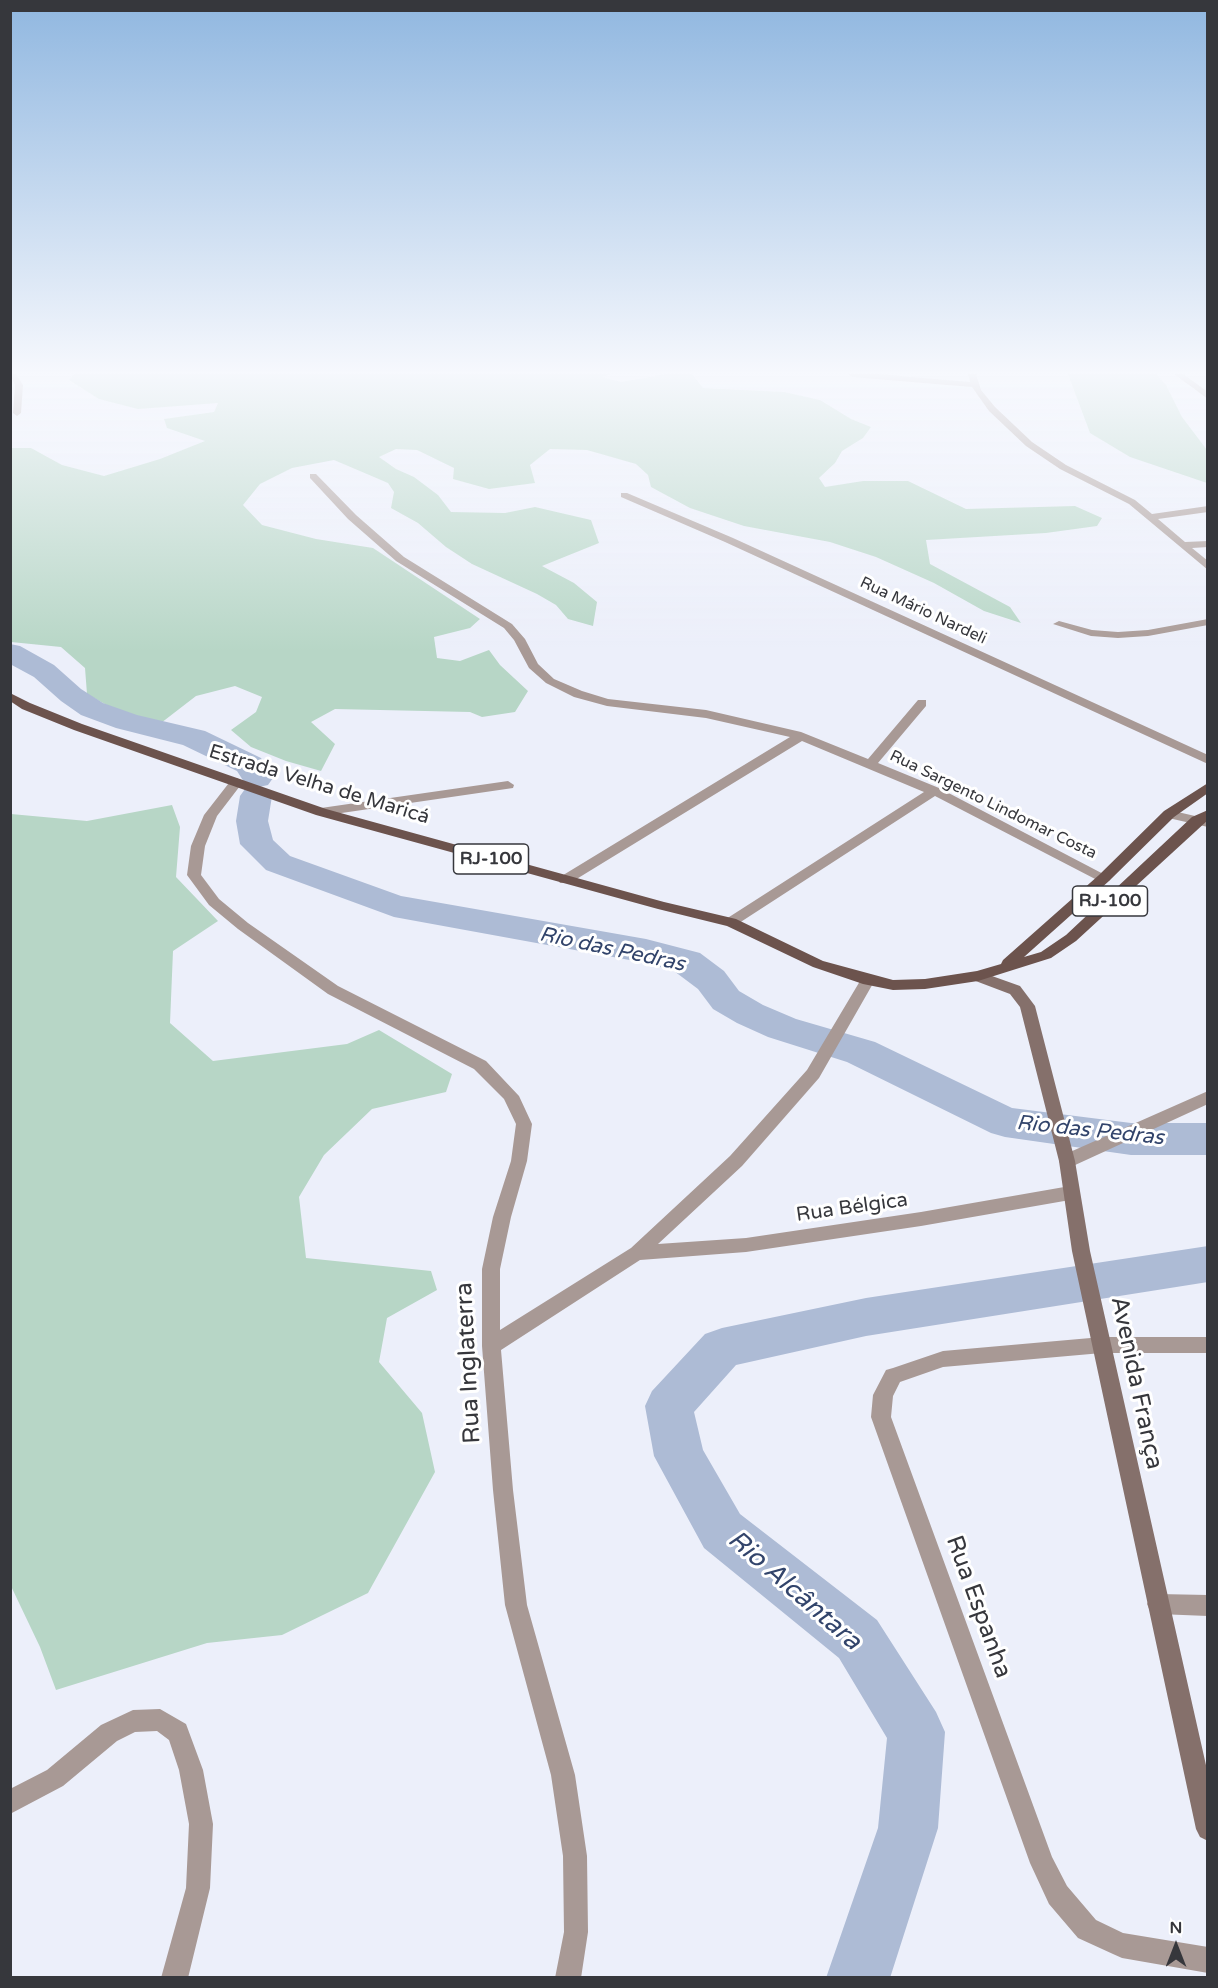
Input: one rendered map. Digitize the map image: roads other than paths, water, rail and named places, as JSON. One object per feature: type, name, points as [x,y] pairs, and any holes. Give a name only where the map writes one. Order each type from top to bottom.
[{"type":"main road","name":"Estrada Velha de Maricá","points":[[10,696],[26,706],[78,727],[321,812],[565,880],[731,922],[818,964],[868,980],[893,985],[925,984],[978,976],[1046,955],[1058,948],[1204,819]]},
{"type":"main road","name":"Estrada Velha de Maricá","points":[[1001,969],[1104,878],[1169,814],[1208,787]]},
{"type":"street","points":[[1063,467],[1132,502],[1208,567]]},
{"type":"street","name":"Rua Sargento Lindomar Costa","points":[[314,476],[352,517],[400,559],[507,626],[519,639],[533,666],[550,681],[578,694],[607,702],[706,714],[801,736],[934,791],[1104,878]]},
{"type":"street","name":"Rua Mário Nardeli","points":[[624,495],[729,540],[1208,760]]},
{"type":"street","points":[[1151,517],[1207,509]]},
{"type":"street","points":[[1183,545],[1208,544]]},
{"type":"street","points":[[1059,624],[1091,633],[1118,635],[1148,633],[1208,622]]},
{"type":"street","points":[[871,764],[922,703]]},
{"type":"street","points":[[565,880],[801,736]]},
{"type":"street","name":"Rua Inglaterra","points":[[237,783],[211,815],[198,846],[194,875],[214,902],[243,926],[333,990],[480,1065],[511,1096],[524,1124],[519,1161],[502,1217],[491,1269],[491,1346],[503,1490],[516,1605],[563,1775],[575,1856],[576,1932],[568,1977]]},
{"type":"street","points":[[321,812],[508,785]]},
{"type":"street","points":[[731,922],[934,791]]},
{"type":"street","points":[[1169,814],[1204,819]]},
{"type":"street","name":"Avenida França","points":[[978,976],[1015,990],[1027,1006],[1067,1161],[1070,1193],[1081,1251],[1208,1829]]},
{"type":"street","name":"Rua Bélgica","points":[[491,1346],[638,1253],[736,1161],[813,1074],[868,980]]},
{"type":"street","points":[[1067,1161],[1208,1096]]},
{"type":"street","name":"Rua Bélgica","points":[[638,1253],[746,1245],[921,1219],[1070,1193]]},
{"type":"street","points":[[1102,1345],[1208,1345]]},
{"type":"street","name":"Rua Espanha","points":[[1102,1345],[943,1359],[893,1376],[883,1395],[881,1417],[1042,1863],[1058,1895],[1087,1929],[1122,1945],[1208,1960]]},
{"type":"street","points":[[1158,1604],[1208,1606]]},
{"type":"street","points":[[10,1802],[55,1778],[109,1733],[133,1721],[160,1720],[178,1732],[191,1770],[201,1824],[198,1888],[178,1970],[174,1977]]},
{"type":"waterway","name":"Rio das Pedras","points":[[10,652],[44,671],[71,695],[92,709],[127,722],[194,738],[250,765],[257,778]]},
{"type":"waterway","name":"Rio das Pedras","points":[[256,796],[252,821],[257,844],[278,863],[394,906],[646,951],[687,962],[711,980],[726,1000],[750,1014],[782,1028],[861,1052],[1005,1122],[1131,1139],[1208,1139]]},
{"type":"waterway","name":"Rio Alcântara","points":[[858,1978],[908,1828],[916,1732],[858,1639],[722,1531],[679,1456],[669,1406],[722,1348],[866,1317],[1208,1264]]}]
